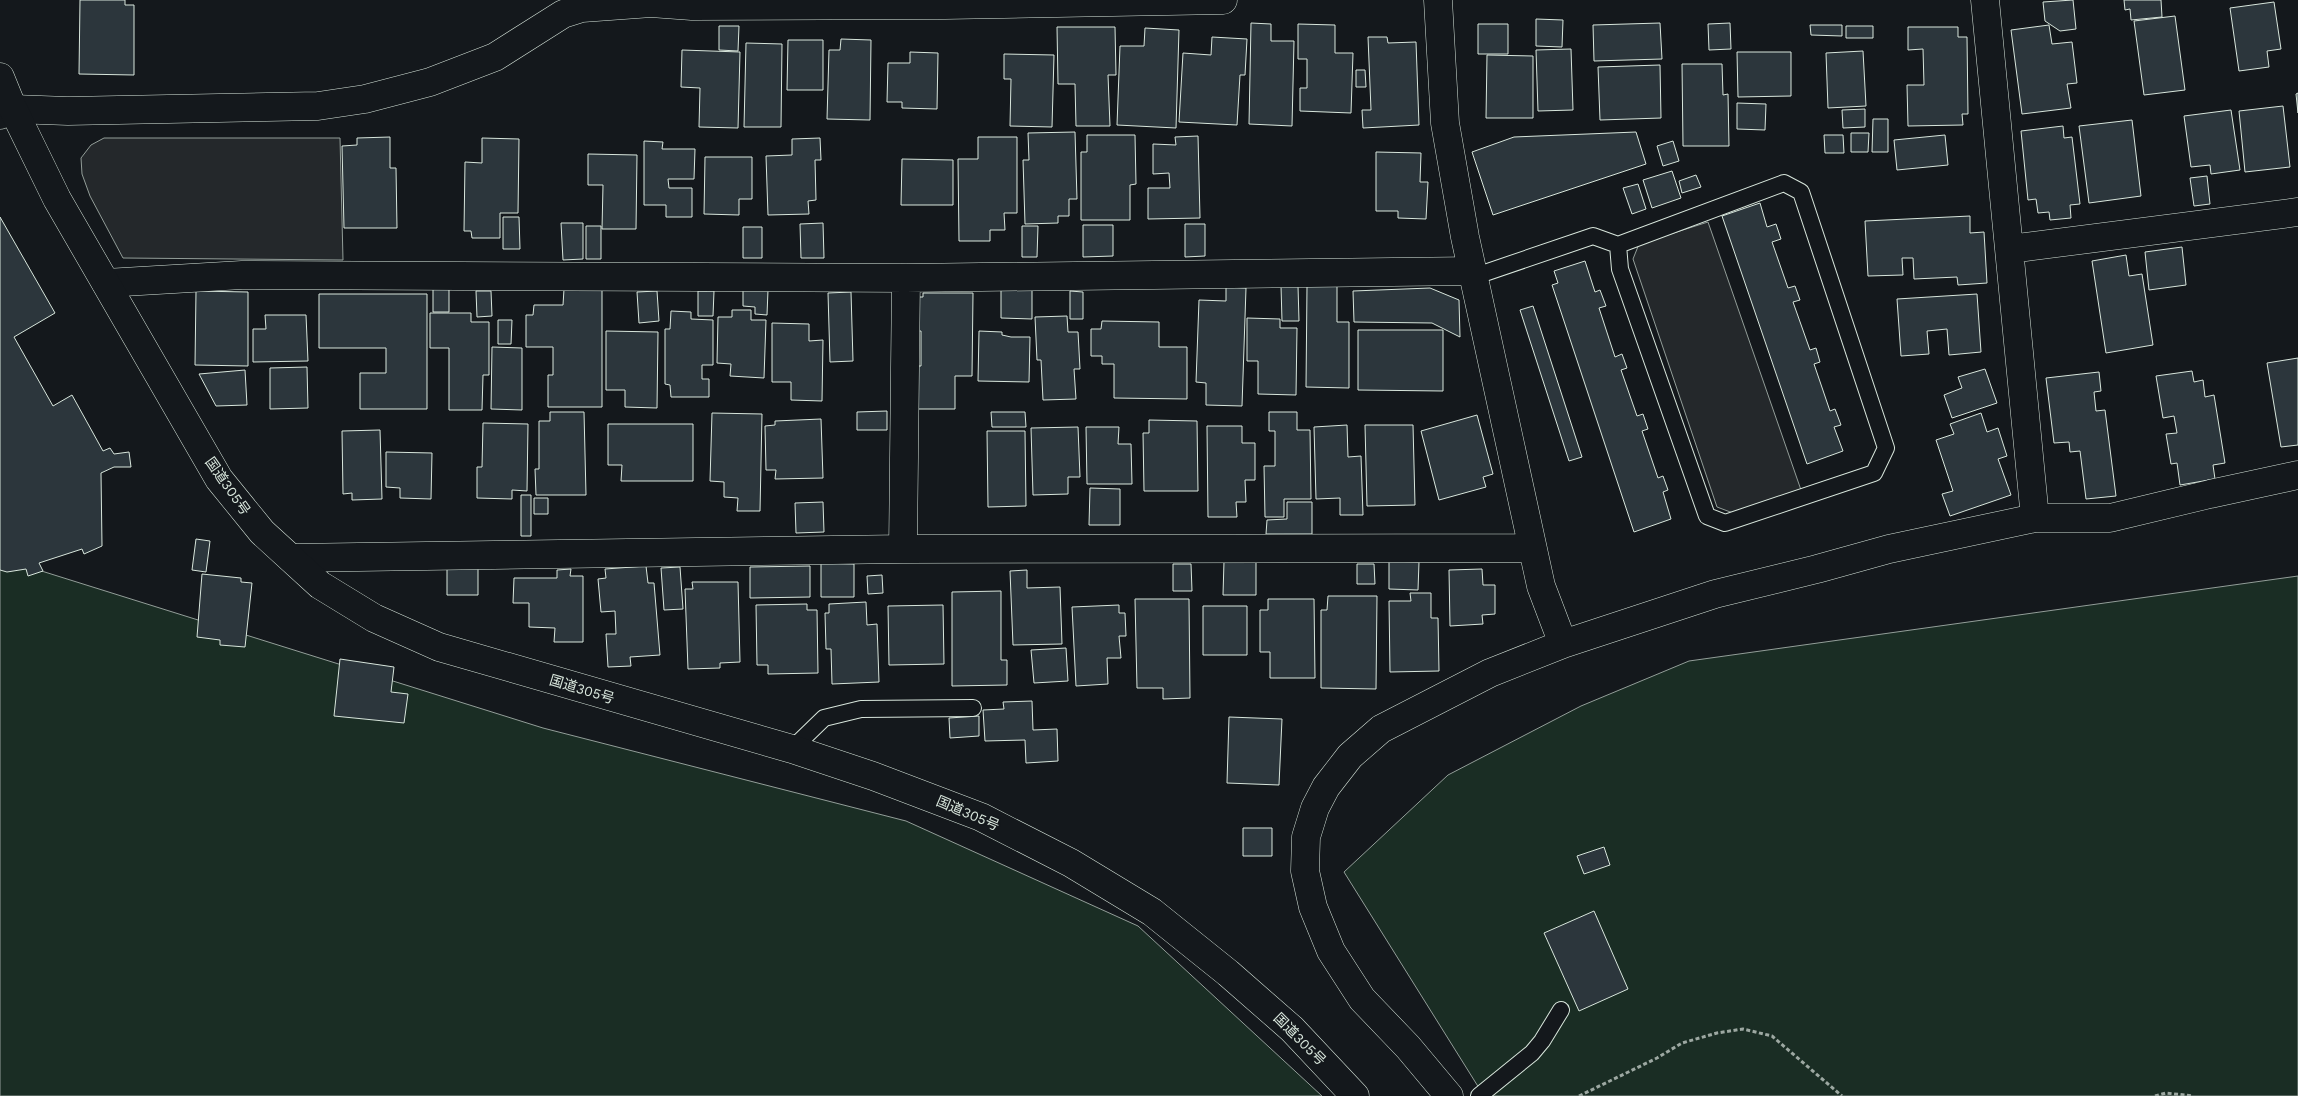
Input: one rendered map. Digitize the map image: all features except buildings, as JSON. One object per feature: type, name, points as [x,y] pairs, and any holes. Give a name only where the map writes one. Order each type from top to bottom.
[{"type":"main road","points":[[6,112],[318,106],[365,99],[430,82],[495,57],[563,14],[582,8],[651,3],[692,6],[926,5],[1223,0]]},
{"type":"main road","points":[[1438,0],[1445,123],[1473,274],[1541,586],[1563,644]]},
{"type":"main road","points":[[1986,0],[2035,518]]},
{"type":"main road","name":"国道305号","points":[[0,77],[6,112],[219,479],[262,532],[320,584],[374,618],[439,647],[792,749],[873,776],[981,817],[1071,862],[1152,912],[1228,973],[1292,1029],[1355,1096]]},
{"type":"main road","points":[[2010,249],[2298,212]]},
{"type":"main road","points":[[106,283],[242,275],[906,278],[1473,274]]},
{"type":"main road","points":[[903,550],[906,278]]},
{"type":"main road","points":[[1449,1096],[1408,1047],[1362,999],[1331,951],[1313,907],[1304,870],[1306,837],[1315,808],[1326,787],[1350,756],[1381,729],[1490,673],[1563,644],[1715,594],[1817,569],[1889,548],[2035,518],[2110,518],[2298,475]]},
{"type":"main road","points":[[291,558],[903,550],[1532,548]]},
{"type":"lane","points":[[1473,274],[1593,236],[1618,245],[1784,183],[1801,192],[1886,448],[1874,473],[1725,523],[1707,516],[1620,269],[1618,245]]},
{"type":"lane","points":[[792,749],[824,718],[861,709],[973,708]]},
{"type":"lane","points":[[1479,1096],[1532,1052],[1542,1041],[1561,1010]]},
{"type":"path","points":[[1579,1096],[1657,1058],[1682,1043],[1717,1033],[1744,1029],[1772,1036],[1842,1096]]},
{"type":"path","points":[[2155,1096],[2166,1093],[2193,1096]]},
{"type":"green space","points":[[0,558],[543,728],[906,821],[1138,926],[1322,1096],[0,1096]]},
{"type":"green space","points":[[2298,576],[2298,1096],[1484,1096],[1344,872],[1448,775],[1581,706],[1689,661]]},
{"type":"shaded area","points":[[104,138],[340,138],[343,260],[123,258],[90,196],[82,174],[81,158],[91,145]]},
{"type":"shaded area","points":[[1708,222],[1801,490],[1733,513],[1717,507],[1633,259],[1639,244]]}]
